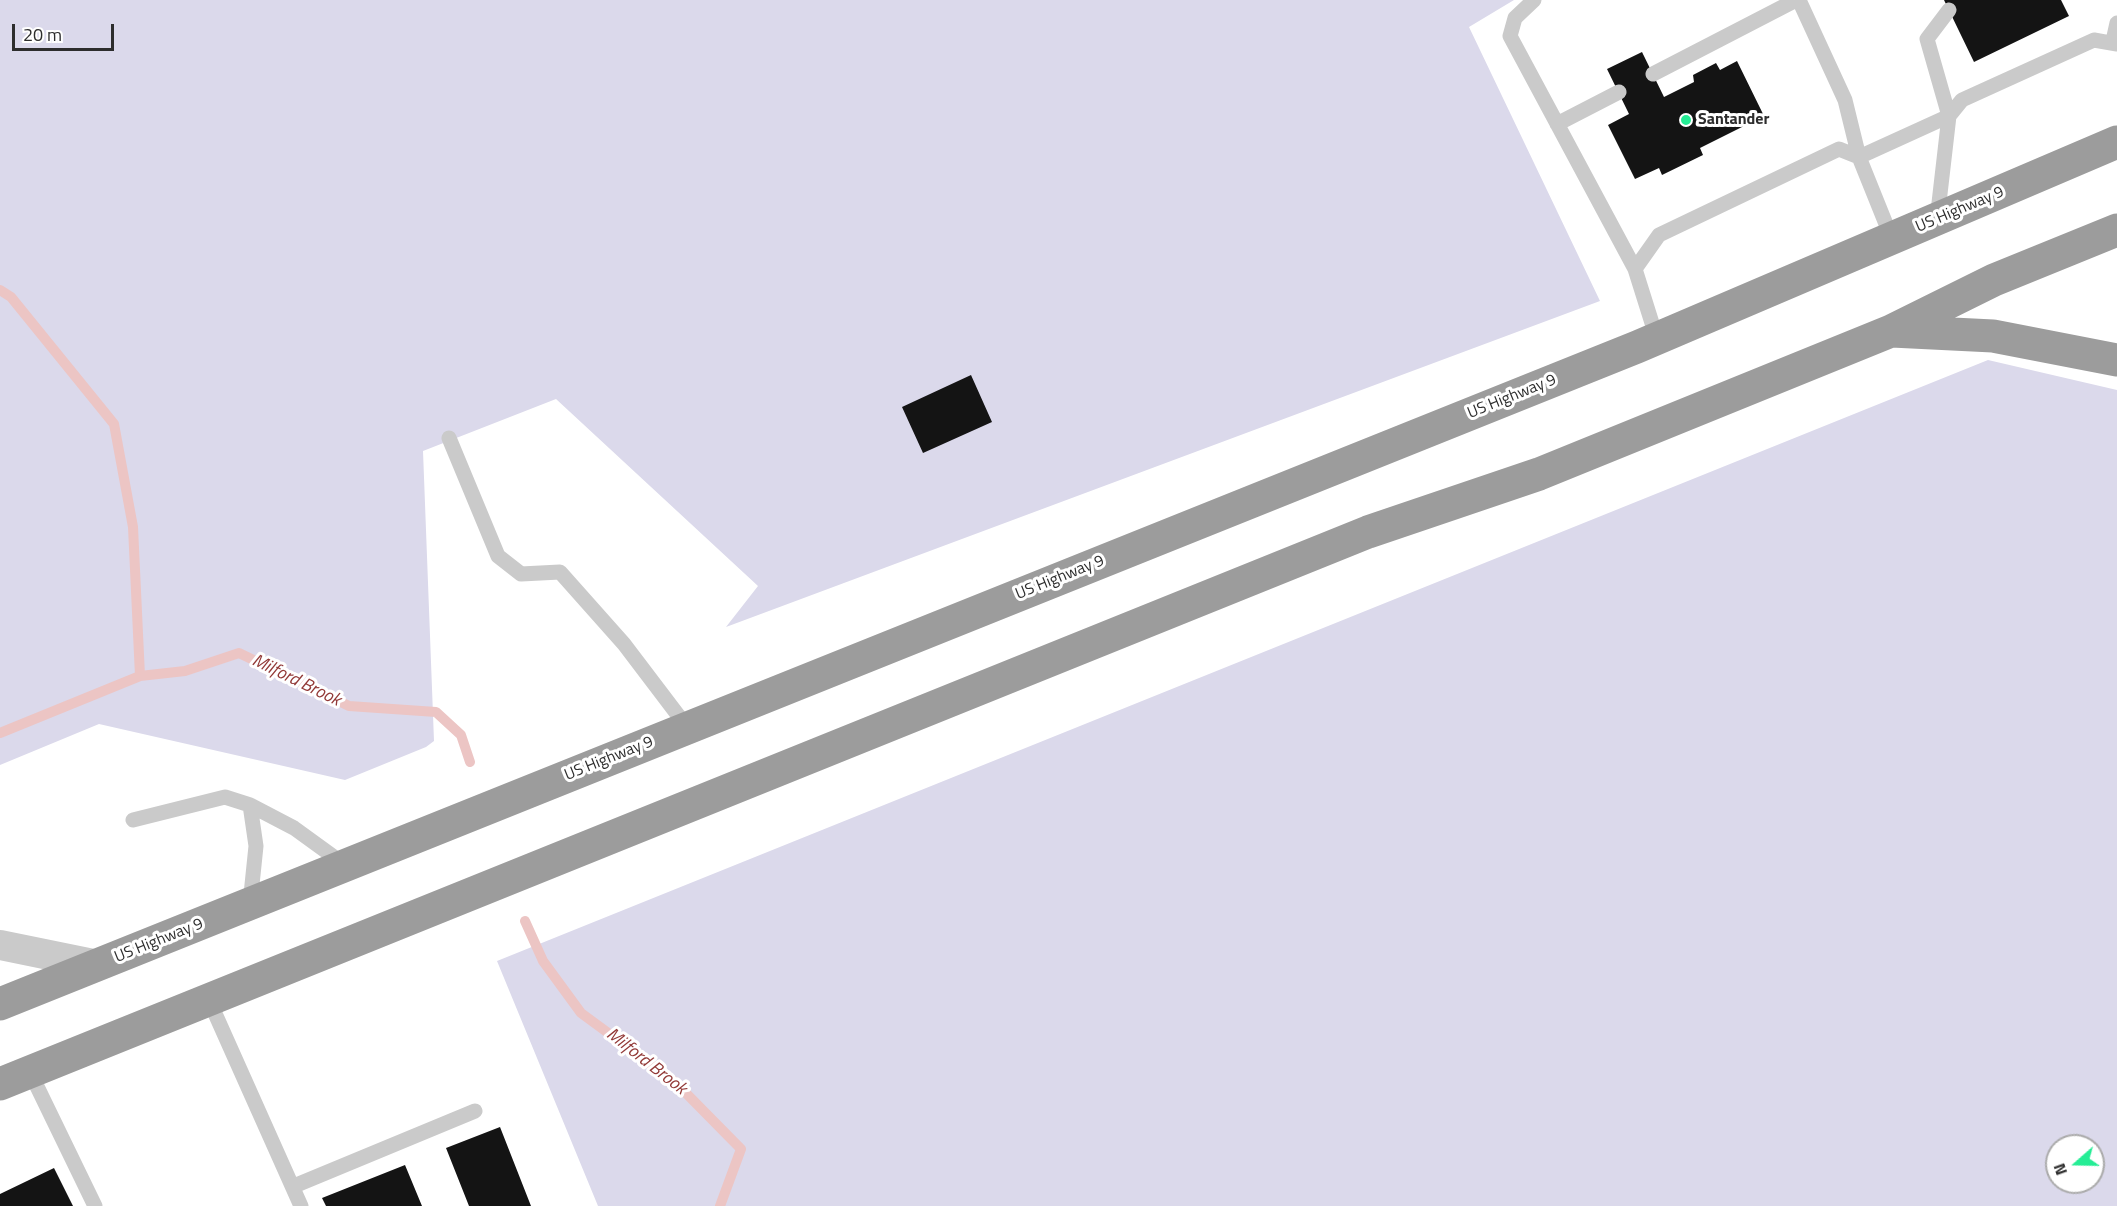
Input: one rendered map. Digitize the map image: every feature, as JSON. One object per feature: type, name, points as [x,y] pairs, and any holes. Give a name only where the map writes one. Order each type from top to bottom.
[{"type":"highway","name":"US Highway 9","points":[[0,1005],[1657,339],[2117,142]]},
{"type":"highway","points":[[0,1084],[1368,532],[1539,474],[1891,331],[1994,280],[2117,230]]},
{"type":"highway","points":[[1891,331],[1993,336],[2117,360]]},
{"type":"street","points":[[0,945],[98,965]]},
{"type":"lane","points":[[1534,0],[1515,18],[1510,36],[1635,269],[1657,339]]},
{"type":"lane","points":[[1653,74],[1797,0],[1845,100],[1859,158],[1892,239]]},
{"type":"lane","points":[[1937,220],[1949,116],[1927,39],[1949,10]]},
{"type":"lane","points":[[1635,269],[1659,236],[1839,149],[1859,158],[1949,116],[1962,100],[2094,40],[2115,43],[2117,23]]},
{"type":"lane","points":[[1557,124],[1618,92]]},
{"type":"lane","points":[[449,438],[498,556],[521,573],[560,572],[624,644],[687,727]]},
{"type":"lane","points":[[133,820],[225,796],[250,805],[294,828],[345,865]]},
{"type":"lane","points":[[250,805],[256,846],[250,904]]},
{"type":"lane","points":[[209,1000],[301,1206]]},
{"type":"lane","points":[[30,1072],[95,1206]]},
{"type":"lane","points":[[294,1186],[474,1111]]},
{"type":"shaded area","points":[[0,0],[1514,0],[1469,27],[1600,301],[726,627],[758,586],[556,399],[423,451],[434,741],[426,747],[345,780],[99,724],[0,765]]},
{"type":"shaded area","points":[[1988,360],[2117,390],[2117,1206],[598,1206],[497,961]]},
{"type":"building","points":[[1944,0],[2061,0],[2069,16],[1974,62]]},
{"type":"building","name":"Santander","points":[[1642,52],[1664,97],[1694,82],[1693,75],[1716,63],[1720,70],[1737,61],[1764,116],[1700,148],[1703,155],[1662,175],[1659,168],[1635,179],[1608,125],[1629,114],[1607,69]]},
{"type":"building","points":[[971,375],[992,422],[923,453],[902,407]]},
{"type":"building","points":[[500,1127],[531,1206],[469,1206],[446,1148]]},
{"type":"building","points":[[405,1165],[422,1206],[326,1206],[322,1198]]},
{"type":"building","points":[[54,1168],[73,1206],[0,1206],[0,1194]]},
{"type":"waterway","points":[[0,290],[11,297],[114,424],[133,527],[140,676]]},
{"type":"waterway","name":"Milford Brook","points":[[0,733],[140,676],[185,671],[239,653],[349,706],[436,712],[461,735],[470,762]]},
{"type":"waterway","name":"Milford Brook","points":[[525,921],[543,961],[581,1013],[675,1082],[741,1149],[720,1206]]},
{"type":"place","name":"Santander","points":[[1686,120]]}]
